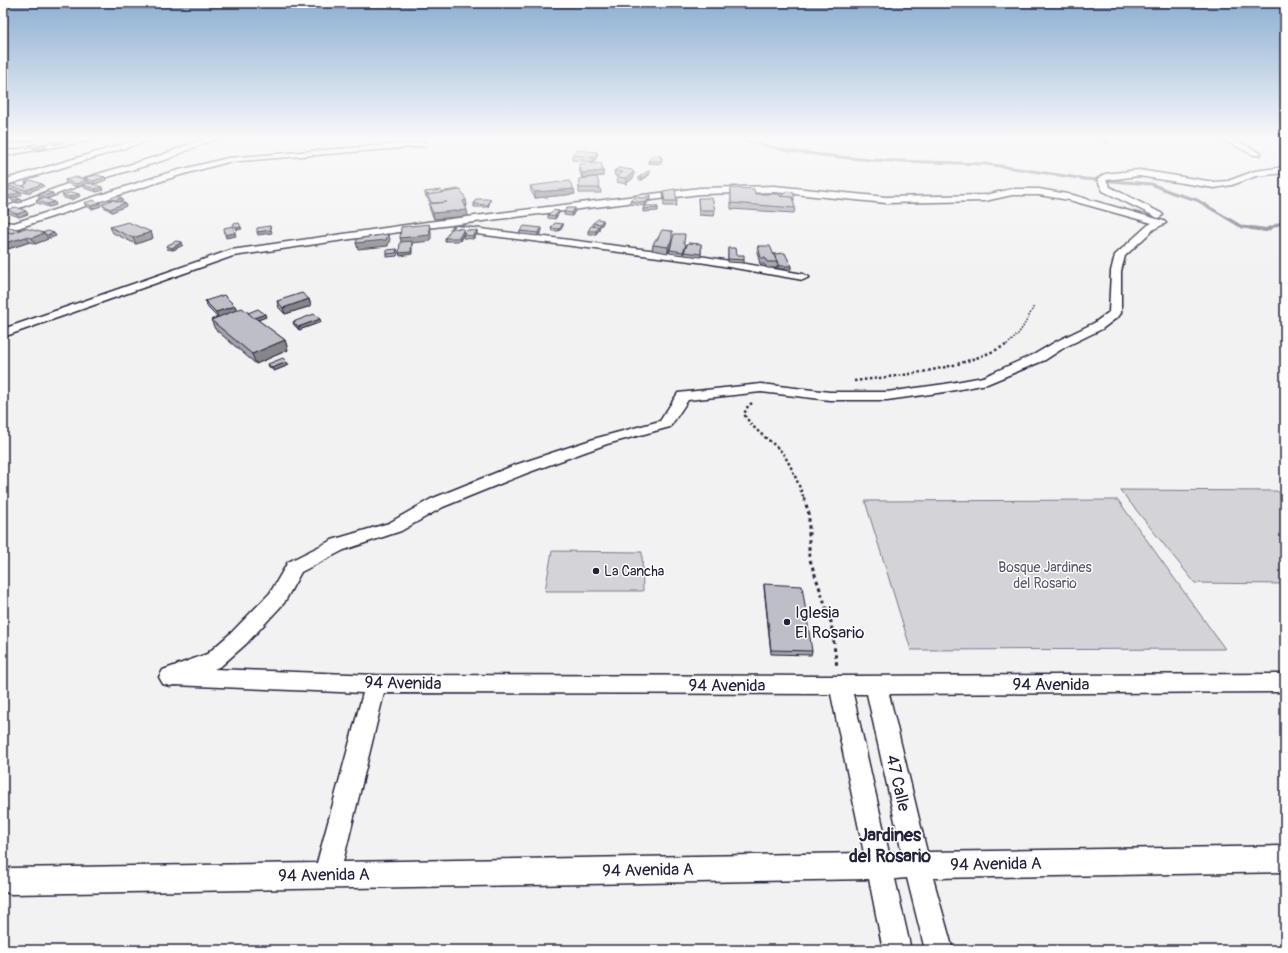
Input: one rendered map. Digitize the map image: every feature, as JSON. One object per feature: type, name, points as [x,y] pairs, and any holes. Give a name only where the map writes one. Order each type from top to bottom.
[{"type":"street","points":[[3,211],[80,182]]},
{"type":"street","points":[[3,225],[15,226],[148,182]]},
{"type":"street","points":[[1103,182],[1106,188],[1161,216],[1161,223]]},
{"type":"street","points":[[1198,182],[1214,185],[1230,182]]},
{"type":"street","points":[[3,333],[231,253],[700,191],[746,188],[774,189],[886,200],[985,198],[1012,192],[1039,192],[1070,197],[1161,223]]},
{"type":"street","points":[[760,388],[830,396],[887,396],[945,388],[987,380],[1040,357],[1060,344],[1098,326],[1115,313],[1116,271],[1120,255],[1151,227],[1161,223]]},
{"type":"street","points":[[428,226],[706,260],[803,277]]},
{"type":"street","name":"94 Avenida","points":[[760,388],[725,390],[683,396],[665,424],[602,441],[521,469],[437,503],[395,527],[338,545],[294,568],[277,598],[239,638],[214,660],[170,677],[376,684],[876,685],[1285,683]]},
{"type":"street","points":[[327,875],[376,684]]},
{"type":"street","points":[[840,685],[896,950]]},
{"type":"street","name":"47 Calle","points":[[876,685],[917,866],[939,950]]},
{"type":"street","name":"94 Avenida A","points":[[11,881],[1285,859]]},
{"type":"path","points":[[852,381],[894,377],[939,369],[975,360],[1008,344],[1024,325],[1034,306]]},
{"type":"path","points":[[760,388],[762,397],[748,406],[744,414],[751,426],[780,450],[798,481],[809,514],[809,557],[831,622],[840,685]]},
{"type":"green space","points":[[1120,490],[1277,491],[1285,499],[1285,584],[1195,583]]},
{"type":"green space","name":"Bosque Jardines del Rosario","points":[[1118,500],[1225,649],[911,650],[865,501]]},
{"type":"green space","name":"La Cancha","points":[[552,551],[642,552],[643,591],[545,591]]},
{"type":"building","points":[[26,182],[42,184],[26,190],[7,186],[13,184],[26,187],[24,185],[28,183]]},
{"type":"building","points":[[570,182],[574,189],[535,192],[530,186]]},
{"type":"building","points":[[579,182],[598,182],[600,188],[579,188]]},
{"type":"building","points":[[89,183],[102,187],[95,189],[82,185]]},
{"type":"building","points":[[731,188],[754,189],[755,194],[779,194],[780,196],[792,197],[795,208],[731,203]]},
{"type":"building","points":[[7,189],[20,192],[9,196],[3,195],[3,190]]},
{"type":"building","points":[[459,189],[459,191],[445,192],[445,191]]},
{"type":"building","points":[[675,189],[677,201],[665,201],[663,191]]},
{"type":"building","points":[[441,190],[443,193],[427,195],[428,197],[425,192]]},
{"type":"building","points":[[461,190],[466,200],[463,201],[467,210],[433,213],[429,204],[447,202],[432,203],[427,195]]},
{"type":"building","points":[[788,191],[794,193],[794,199],[792,197],[780,196]]},
{"type":"building","points":[[47,192],[53,193],[43,196],[38,195]]},
{"type":"building","points":[[72,192],[79,194],[69,197],[62,195]]},
{"type":"building","points":[[651,195],[645,203],[630,201],[634,197],[643,198]]},
{"type":"building","points":[[116,196],[122,198],[115,200],[109,199]]},
{"type":"building","points":[[15,197],[20,199],[16,200],[11,198]]},
{"type":"building","points":[[44,198],[55,202],[47,204],[36,200]]},
{"type":"building","points":[[698,198],[712,198],[715,210],[699,210]]},
{"type":"building","points":[[476,199],[490,199],[488,205],[474,204]]},
{"type":"building","points":[[93,200],[100,203],[91,206],[84,203]]},
{"type":"building","points":[[112,200],[125,203],[110,209],[102,204]]},
{"type":"building","points":[[644,206],[657,206],[658,208],[643,209]]},
{"type":"building","points":[[16,207],[26,211],[17,214],[7,210]]},
{"type":"building","points":[[567,208],[575,208],[572,213],[564,212]]},
{"type":"building","points":[[553,210],[559,211],[555,216],[548,215]]},
{"type":"building","points":[[598,219],[603,220],[600,224],[593,223]]},
{"type":"building","points":[[128,222],[151,232],[133,238],[110,227]]},
{"type":"building","points":[[239,223],[241,227],[236,228],[233,224]]},
{"type":"building","points":[[555,223],[563,224],[559,229],[551,228]]},
{"type":"building","points":[[429,224],[430,235],[400,238],[401,227]]},
{"type":"building","points":[[5,226],[21,230],[12,233],[3,231],[3,227]]},
{"type":"building","points":[[233,226],[235,233],[225,235],[224,228]]},
{"type":"building","points":[[270,226],[271,230],[257,232],[257,228]]},
{"type":"building","points":[[524,226],[542,228],[538,233],[520,231]]},
{"type":"building","points":[[591,226],[599,227],[596,231],[588,231]]},
{"type":"building","points":[[25,228],[44,233],[32,238],[26,237],[5,243],[3,242],[3,231],[12,233]]},
{"type":"building","points":[[452,228],[464,229],[459,238],[445,238]]},
{"type":"building","points":[[467,230],[477,231],[473,236],[463,235]]},
{"type":"building","points":[[662,230],[672,231],[672,239],[668,247],[653,245]]},
{"type":"building","points":[[48,231],[54,233],[48,235],[42,233]]},
{"type":"building","points":[[388,234],[386,240],[356,243],[357,239]]},
{"type":"building","points":[[674,234],[685,234],[684,243],[686,244],[683,252],[670,250]]},
{"type":"building","points":[[176,241],[182,242],[172,248],[166,246]]},
{"type":"building","points":[[412,241],[411,252],[399,253],[400,242]]},
{"type":"building","points":[[688,243],[701,244],[701,254],[684,252]]},
{"type":"building","points":[[758,246],[770,246],[777,262],[767,262],[765,258],[761,258]]},
{"type":"building","points":[[728,248],[735,248],[736,255],[744,255],[744,260],[728,259]]},
{"type":"building","points":[[397,249],[396,253],[387,254],[387,250]]},
{"type":"building","points":[[785,253],[791,266],[779,266],[774,254]]},
{"type":"building","points":[[302,293],[309,299],[283,308],[277,301]]},
{"type":"building","points":[[224,295],[235,306],[216,312],[205,301]]},
{"type":"building","points":[[242,308],[285,340],[252,354],[211,320]]},
{"type":"building","points":[[258,309],[265,314],[254,318],[248,313]]},
{"type":"building","points":[[314,314],[320,319],[298,327],[293,322]]},
{"type":"building","points":[[283,358],[287,362],[272,368],[268,364]]},
{"type":"building","name":"Iglesia El Rosario","points":[[764,584],[802,586],[812,651],[771,650]]},
{"type":"waterway","points":[[1131,182],[1151,184],[1173,193],[1197,200],[1242,227],[1255,228]]},
{"type":"waterway","points":[[1268,229],[1285,221]]},
{"type":"waterway","points":[[1255,228],[1259,229]]},
{"type":"waterway","points":[[1255,228],[1268,229]]},
{"type":"place","name":"La Cancha","points":[[596,571]]},
{"type":"place","name":"Iglesia El Rosario","points":[[787,622]]},
{"type":"district","name":"Jardines del Rosario","points":[[890,845]]}]
